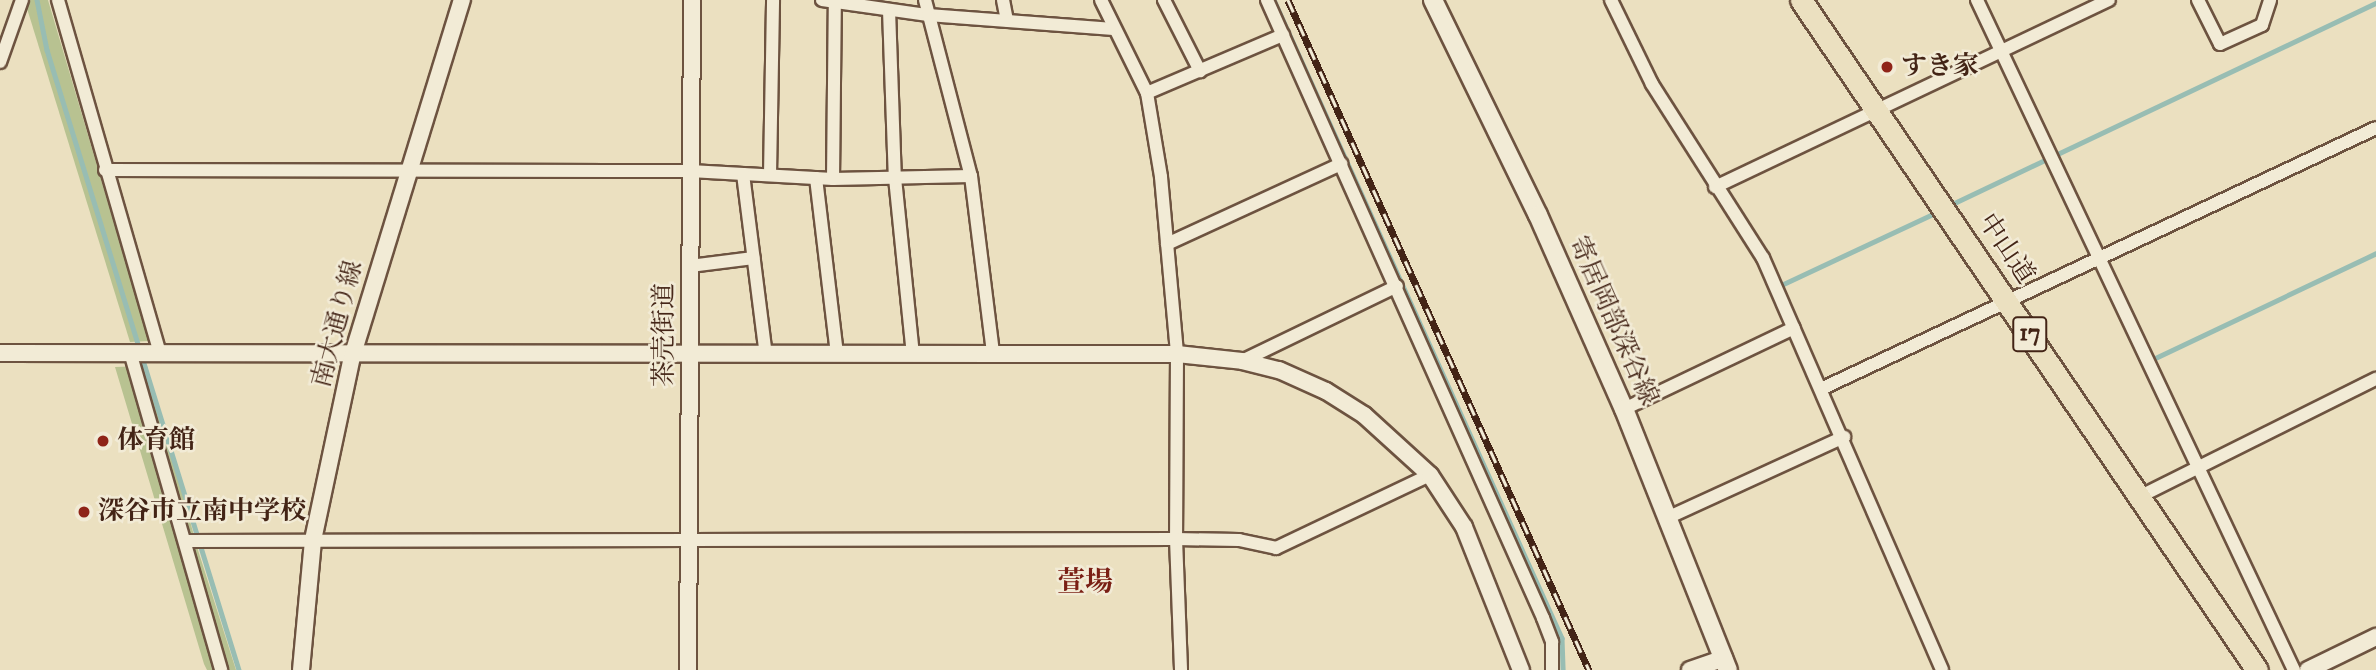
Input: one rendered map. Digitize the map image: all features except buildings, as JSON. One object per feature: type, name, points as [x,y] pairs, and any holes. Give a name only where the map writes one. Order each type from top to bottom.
[{"type":"highway","name":"中山道","points":[[1801,0],[2257,670]]},
{"type":"main road","name":"寄居岡部深谷線","points":[[1433,0],[1538,215],[1623,409],[1726,664]]},
{"type":"street","points":[[58,0],[159,354]]},
{"type":"street","name":"南大通り線","points":[[301,670],[313,540],[352,357],[407,171],[462,0]]},
{"type":"street","name":"茶売街道","points":[[688,670],[692,0]]},
{"type":"street","points":[[769,176],[773,0]]},
{"type":"street","points":[[822,0],[928,15],[1113,29]]},
{"type":"street","points":[[925,0],[971,176],[993,353]]},
{"type":"street","points":[[1003,0],[1007,21]]},
{"type":"street","points":[[1101,0],[1113,29],[1147,93],[1167,244],[1177,354],[1176,539],[1181,670]]},
{"type":"street","points":[[1164,0],[1200,71]]},
{"type":"street","points":[[1267,0],[1543,618],[1552,642],[1552,670]]},
{"type":"street","points":[[1611,0],[1652,84],[1763,258],[1823,388],[1942,670]]},
{"type":"street","points":[[1977,0],[2294,670]]},
{"type":"street","points":[[1716,187],[2109,0]]},
{"type":"street","points":[[2198,0],[2220,44],[2262,25],[2270,0]]},
{"type":"street","points":[[0,62],[21,1]]},
{"type":"street","points":[[833,179],[836,1]]},
{"type":"street","points":[[889,10],[895,178],[913,354]]},
{"type":"street","points":[[1147,93],[1283,35]]},
{"type":"street","points":[[1823,388],[2376,128]]},
{"type":"street","points":[[1167,244],[1341,163]]},
{"type":"street","points":[[105,170],[690,171],[833,179],[971,176]]},
{"type":"street","points":[[743,174],[766,355]]},
{"type":"street","points":[[816,178],[836,355]]},
{"type":"street","points":[[690,266],[754,258]]},
{"type":"street","points":[[1242,361],[1397,286]]},
{"type":"street","points":[[1623,409],[1794,328]]},
{"type":"street","points":[[130,352],[221,670]]},
{"type":"street","points":[[0,353],[130,352],[352,357],[1177,354],[1242,361],[1279,370],[1326,391],[1364,415],[1430,475],[1464,527],[1521,670]]},
{"type":"street","points":[[2141,496],[2197,465],[2376,379]]},
{"type":"street","points":[[1667,518],[1844,437]]},
{"type":"street","points":[[185,541],[1176,539],[1239,540],[1276,548],[1430,475]]},
{"type":"street","points":[[2308,670],[2376,637]]},
{"type":"street","points":[[1690,670],[1726,664]]},
{"type":"green space","points":[[48,0],[149,341],[130,342],[25,2]]},
{"type":"green space","points":[[147,366],[198,550],[236,670],[207,670],[204,664],[115,367]]},
{"type":"waterway","points":[[37,0],[47,50],[239,670]]},
{"type":"waterway","points":[[1274,0],[1562,638],[1563,670]]},
{"type":"waterway","points":[[1948,206],[2376,3]]},
{"type":"waterway","points":[[1777,287],[1937,212]]},
{"type":"waterway","points":[[2149,361],[2376,253]]},
{"type":"railway","points":[[1288,0],[1589,670]]},
{"type":"place","name":"すき家","points":[[1887,67]]},
{"type":"place","name":"体育館","points":[[103,441]]},
{"type":"place","name":"深谷市立南中学校","points":[[84,512]]},
{"type":"district","name":"萱場","points":[[1085,583]]}]
